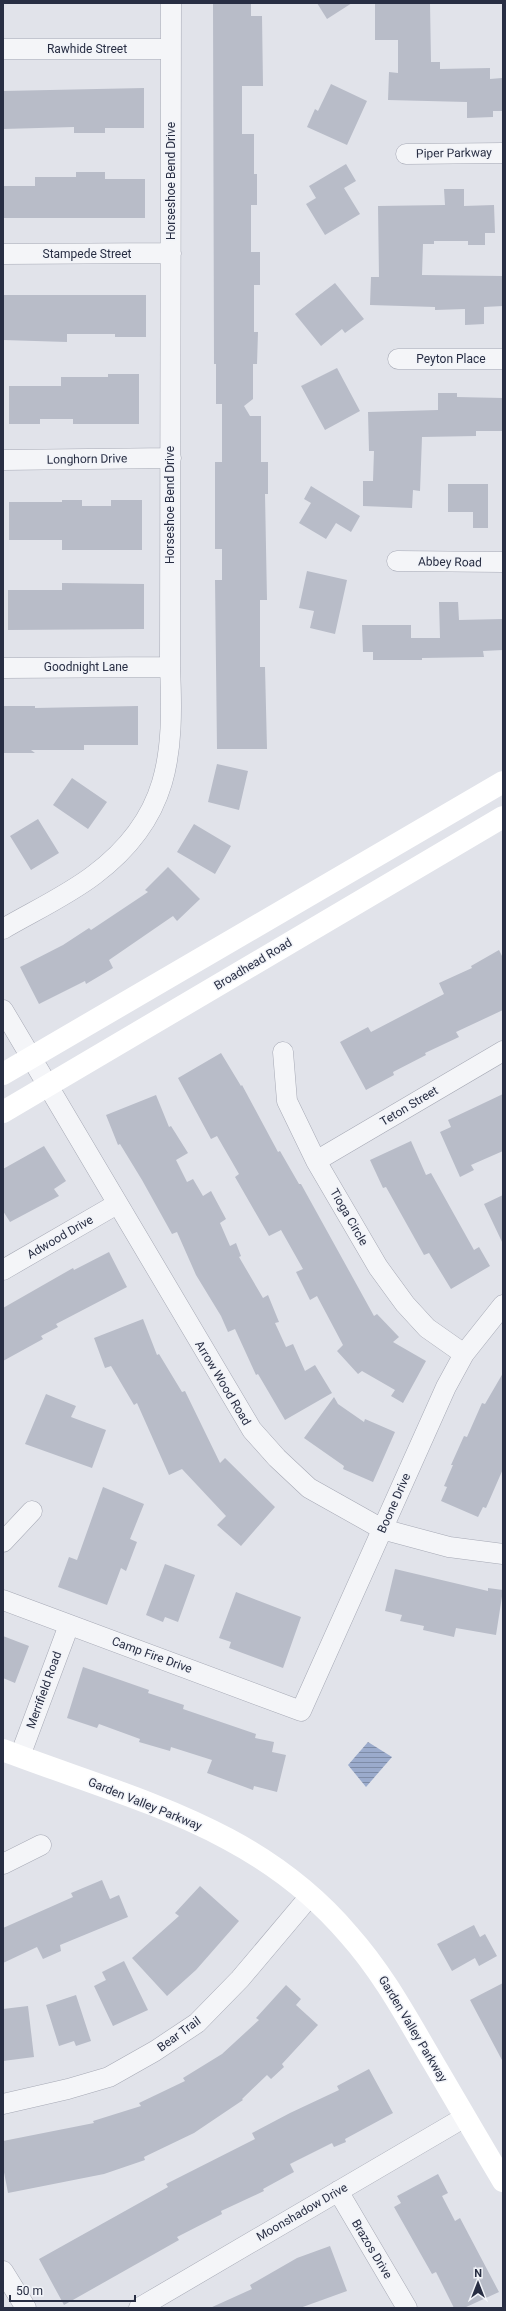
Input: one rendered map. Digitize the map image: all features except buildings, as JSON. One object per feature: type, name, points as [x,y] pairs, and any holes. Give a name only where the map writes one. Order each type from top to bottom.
[{"type":"street","name":"Horseshoe Bend Drive","points":[[3,929],[93,876],[120,853],[141,828],[156,802],[166,765],[172,723],[170,667],[171,3]]},
{"type":"street","name":"Rawhide Street","points":[[3,50],[171,49]]},
{"type":"street","name":"Piper Parkway","points":[[406,154],[503,153]]},
{"type":"street","name":"Stampede Street","points":[[3,254],[171,253]]},
{"type":"street","name":"Peyton Place","points":[[398,359],[503,359]]},
{"type":"street","name":"Longhorn Drive","points":[[3,460],[171,458]]},
{"type":"street","name":"Abbey Road","points":[[397,561],[503,562]]},
{"type":"street","name":"Goodnight Lane","points":[[3,668],[170,667]]},
{"type":"street","points":[[3,1074],[503,782]]},
{"type":"street","name":"Broadhead Road","points":[[3,1112],[503,817]]},
{"type":"street","name":"Arrow Wood Road","points":[[3,1010],[116,1204],[252,1430],[277,1458],[309,1488],[382,1529],[449,1547],[503,1554]]},
{"type":"street","name":"Teton Street","points":[[316,1161],[503,1051]]},
{"type":"street","name":"Tioga Circle","points":[[282,1052],[287,1101],[316,1161],[378,1267],[405,1304],[427,1328],[464,1354]]},
{"type":"street","name":"Adwood Drive","points":[[3,1270],[116,1204]]},
{"type":"street","name":"Boone Drive","points":[[301,1711],[446,1387],[464,1354],[503,1305]]},
{"type":"street","points":[[3,1542],[32,1511]]},
{"type":"street","name":"Camp Fire Drive","points":[[3,1600],[301,1711]]},
{"type":"street","name":"Merrifield Road","points":[[11,1753],[69,1625]]},
{"type":"street","name":"Garden Valley Parkway","points":[[11,1753],[184,1817],[229,1839],[275,1868],[310,1896],[349,1934],[401,2005],[503,2181]]},
{"type":"street","points":[[3,1864],[41,1845]]},
{"type":"street","name":"Bear Trail","points":[[3,2104],[68,2089],[109,2077],[156,2051],[197,2023],[240,1979],[310,1896]]},
{"type":"street","name":"Moonshadow Drive","points":[[139,2308],[465,2117]]},
{"type":"street","name":"Brazos Drive","points":[[338,2191],[407,2308]]},
{"type":"street","points":[[3,2271],[26,2308]]},
{"type":"water","points":[[368,1742],[392,1757],[366,1787],[348,1765]]}]
